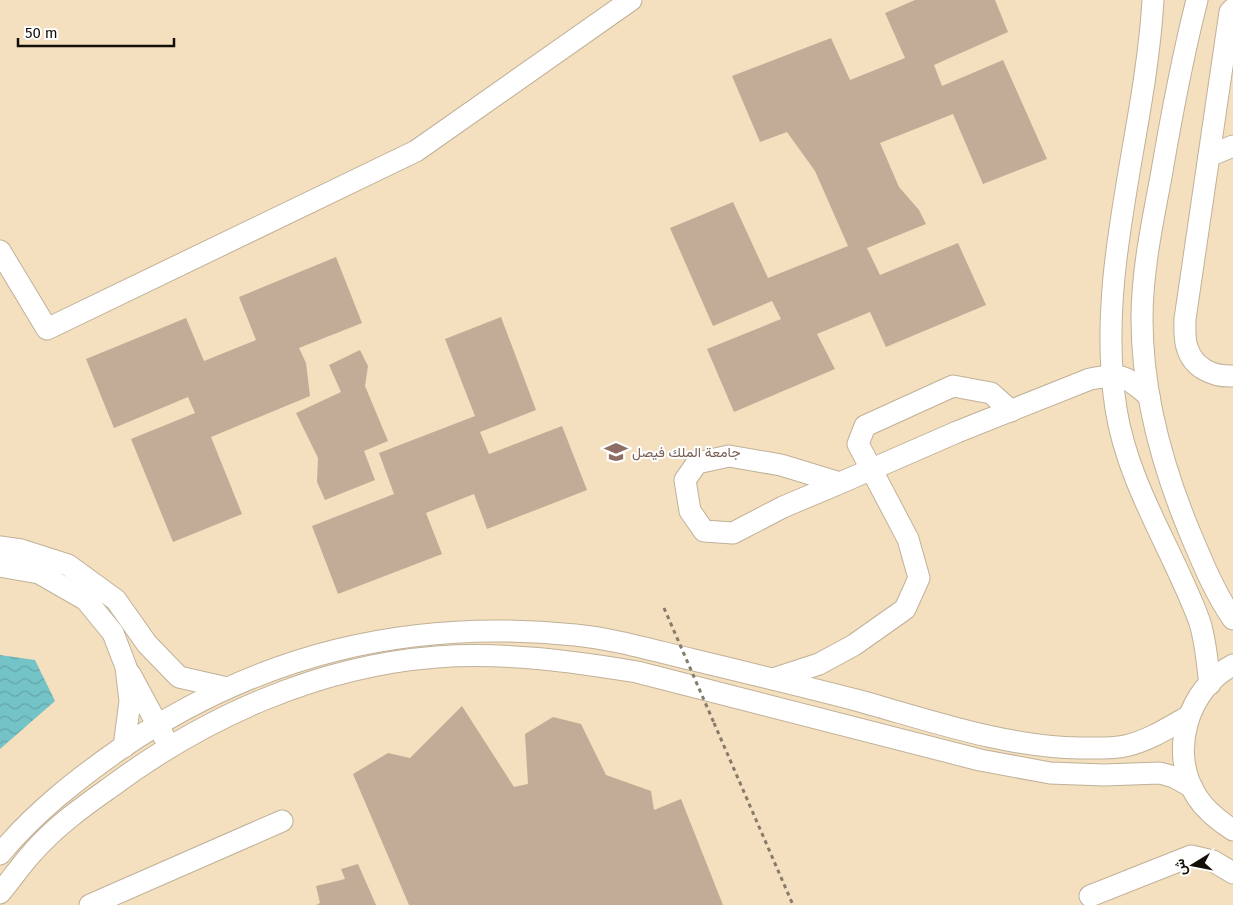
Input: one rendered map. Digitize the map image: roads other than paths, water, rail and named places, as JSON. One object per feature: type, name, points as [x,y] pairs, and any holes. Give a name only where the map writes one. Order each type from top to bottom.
[{"type":"street","points":[[0,251],[47,329],[416,151],[631,0]]},
{"type":"street","points":[[1153,0],[1150,44],[1114,269],[1110,325],[1113,375],[1116,410],[1130,458],[1149,512],[1199,621],[1210,684]]},
{"type":"street","points":[[1197,0],[1183,55],[1145,271],[1142,319],[1149,396],[1159,446],[1179,504],[1206,569],[1233,619]]},
{"type":"street","points":[[1233,9],[1230,12],[1185,319],[1187,348],[1200,368],[1218,376],[1233,376]]},
{"type":"street","points":[[1209,156],[1233,146]]},
{"type":"street","points":[[840,483],[780,465],[729,456],[698,464],[685,480],[690,511],[704,531],[733,533],[783,507],[1090,379],[1113,375],[1126,377],[1149,396]]},
{"type":"street","points":[[773,679],[819,664],[854,646],[905,609],[919,578],[908,539],[858,444],[865,426],[953,386],[991,393],[1011,411]]},
{"type":"street","points":[[0,548],[21,550],[68,565],[116,600],[151,649],[198,730]]},
{"type":"street","points":[[0,566],[39,574],[86,600],[113,633],[126,667],[168,747]]},
{"type":"street","points":[[0,854],[52,800],[157,724],[186,709],[259,674],[369,642],[429,634],[468,631],[520,631],[620,642],[773,679],[985,736],[1049,747],[1123,746],[1146,739],[1189,716]]},
{"type":"street","points":[[151,649],[179,677],[227,688]]},
{"type":"street","points":[[0,893],[33,852],[68,818],[168,747],[198,730],[272,696],[318,680],[377,666],[436,657],[476,656],[580,662],[636,672],[980,760],[1050,773],[1104,775],[1160,773],[1174,777],[1192,787]]},
{"type":"street","points":[[1233,665],[1220,672],[1202,692],[1189,716],[1184,752],[1185,770],[1196,797],[1214,818],[1233,830]]},
{"type":"street","points":[[124,747],[130,701],[126,667]]},
{"type":"street","points":[[90,905],[282,821]]},
{"type":"street","points":[[1090,896],[1192,856],[1213,861],[1233,873]]},
{"type":"water","points":[[0,655],[35,660],[55,701],[0,749]]},
{"type":"place","name":"جامعة الملك فيصل","points":[[616,452]]}]
